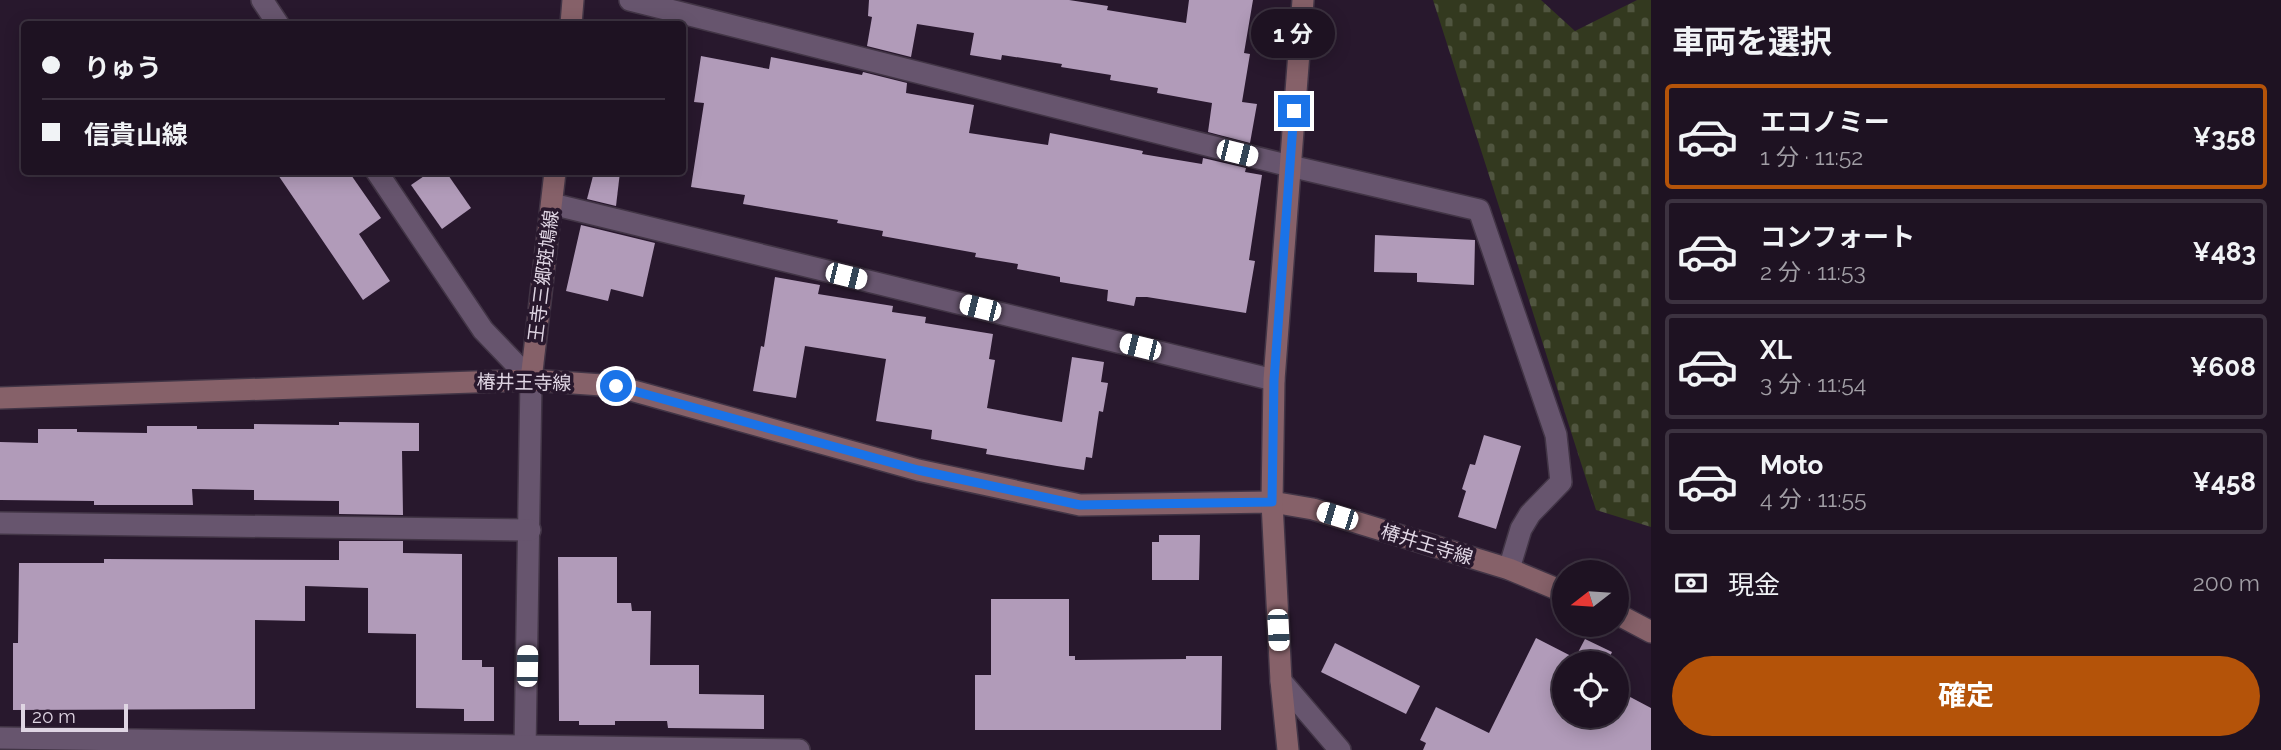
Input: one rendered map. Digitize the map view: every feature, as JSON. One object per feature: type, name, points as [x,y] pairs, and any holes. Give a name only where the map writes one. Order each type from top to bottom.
[{"type":"main road","points":[[571,21],[573,0]]},
{"type":"main road","points":[[1288,750],[1281,681],[1272,502],[1274,380],[1303,0]]},
{"type":"main road","name":"王寺三郷斑鳩線","points":[[531,380],[555,175]]},
{"type":"main road","name":"椿井王寺線","points":[[0,398],[531,380],[616,386],[918,470],[1080,505],[1272,502],[1312,509],[1509,569],[1552,587]]},
{"type":"main road","points":[[1629,620],[1651,632]]},
{"type":"street","points":[[262,0],[276,21]]},
{"type":"street","points":[[630,0],[1290,166],[1479,210],[1556,435],[1561,482],[1530,514],[1521,528],[1509,569]]},
{"type":"street","points":[[379,175],[483,330],[531,380],[525,748]]},
{"type":"street","points":[[552,204],[1274,380]]},
{"type":"street","points":[[0,523],[530,530]]},
{"type":"street","points":[[1281,681],[1340,750]]},
{"type":"street","points":[[0,738],[525,748],[799,750]]},
{"type":"green space","points":[[1433,0],[1541,0],[1575,31],[1637,0],[1651,0],[1651,527],[1596,510]]},
{"type":"building","points":[[869,0],[1069,0],[1108,6],[1107,10],[1186,23],[1189,0],[1253,0],[1244,53],[1250,54],[1242,102],[1257,104],[1250,143],[1208,132],[1212,103],[1157,93],[1158,88],[1110,80],[1111,75],[1061,67],[1062,64],[1002,55],[1001,60],[970,55],[974,33],[917,24],[911,57],[867,46],[872,17],[868,16]]},
{"type":"building","points":[[701,56],[769,69],[771,57],[862,75],[863,72],[907,83],[906,93],[974,105],[969,133],[1048,145],[1050,133],[1143,151],[1142,154],[1202,164],[1203,158],[1246,168],[1245,172],[1262,175],[1249,260],[1255,261],[1246,313],[1147,297],[1136,297],[1134,306],[1107,301],[1108,290],[1060,282],[1060,277],[1017,269],[1018,264],[975,257],[976,253],[882,236],[883,231],[837,223],[838,220],[743,204],[745,195],[691,187],[704,103],[694,102]]},
{"type":"building","points":[[278,175],[351,175],[381,218],[359,234],[390,281],[363,300]]},
{"type":"building","points":[[426,175],[448,175],[471,208],[442,229],[411,185]]},
{"type":"building","points":[[593,175],[620,175],[616,206],[587,199]]},
{"type":"building","points":[[581,225],[655,243],[643,297],[611,289],[608,301],[566,291]]},
{"type":"building","points":[[1375,235],[1475,240],[1474,285],[1417,282],[1417,273],[1374,272]]},
{"type":"building","points":[[775,277],[820,285],[818,294],[893,306],[892,312],[926,317],[925,323],[993,334],[989,359],[995,360],[987,408],[1062,422],[1072,357],[1104,362],[1101,382],[1108,383],[1103,412],[1099,411],[1092,458],[1086,457],[1084,470],[986,454],[987,449],[931,439],[932,430],[876,421],[886,359],[805,346],[796,398],[753,391],[761,346],[764,347]]},
{"type":"building","points":[[339,422],[419,423],[419,451],[402,451],[403,515],[339,514],[339,501],[254,500],[254,490],[192,489],[193,505],[94,505],[94,501],[0,500],[0,442],[38,443],[38,429],[147,433],[147,426],[254,429],[254,424],[339,425]]},
{"type":"building","points":[[1484,435],[1521,446],[1496,529],[1458,517],[1466,491],[1462,489],[1470,464],[1475,465]]},
{"type":"building","points":[[1159,535],[1200,535],[1199,580],[1152,580],[1152,542],[1159,542]]},
{"type":"building","points":[[339,541],[403,541],[403,553],[462,554],[462,660],[482,660],[482,667],[494,667],[494,721],[464,721],[464,709],[416,708],[416,634],[368,633],[368,588],[305,586],[305,621],[255,620],[255,709],[13,710],[13,643],[18,643],[19,563],[104,563],[104,559],[339,560]]},
{"type":"building","points":[[558,557],[617,557],[617,603],[631,603],[632,611],[651,611],[650,665],[699,665],[699,694],[764,695],[764,729],[668,728],[667,721],[615,721],[615,725],[579,725],[579,721],[559,721]]},
{"type":"building","points":[[991,599],[1069,599],[1069,656],[1075,656],[1075,660],[1222,656],[1221,730],[975,730],[975,675],[991,675]]},
{"type":"building","points":[[1536,638],[1561,651],[1552,651],[1552,728],[1629,728],[1629,696],[1651,708],[1651,750],[1423,750],[1426,743],[1420,740],[1436,707],[1489,733]]},
{"type":"building","points":[[1585,639],[1610,651],[1579,651]]},
{"type":"building","points":[[1335,643],[1420,686],[1406,714],[1321,672]]},
{"type":"route","points":[[616,386],[918,470],[1080,505],[1272,502],[1274,380],[1294,111]]}]
